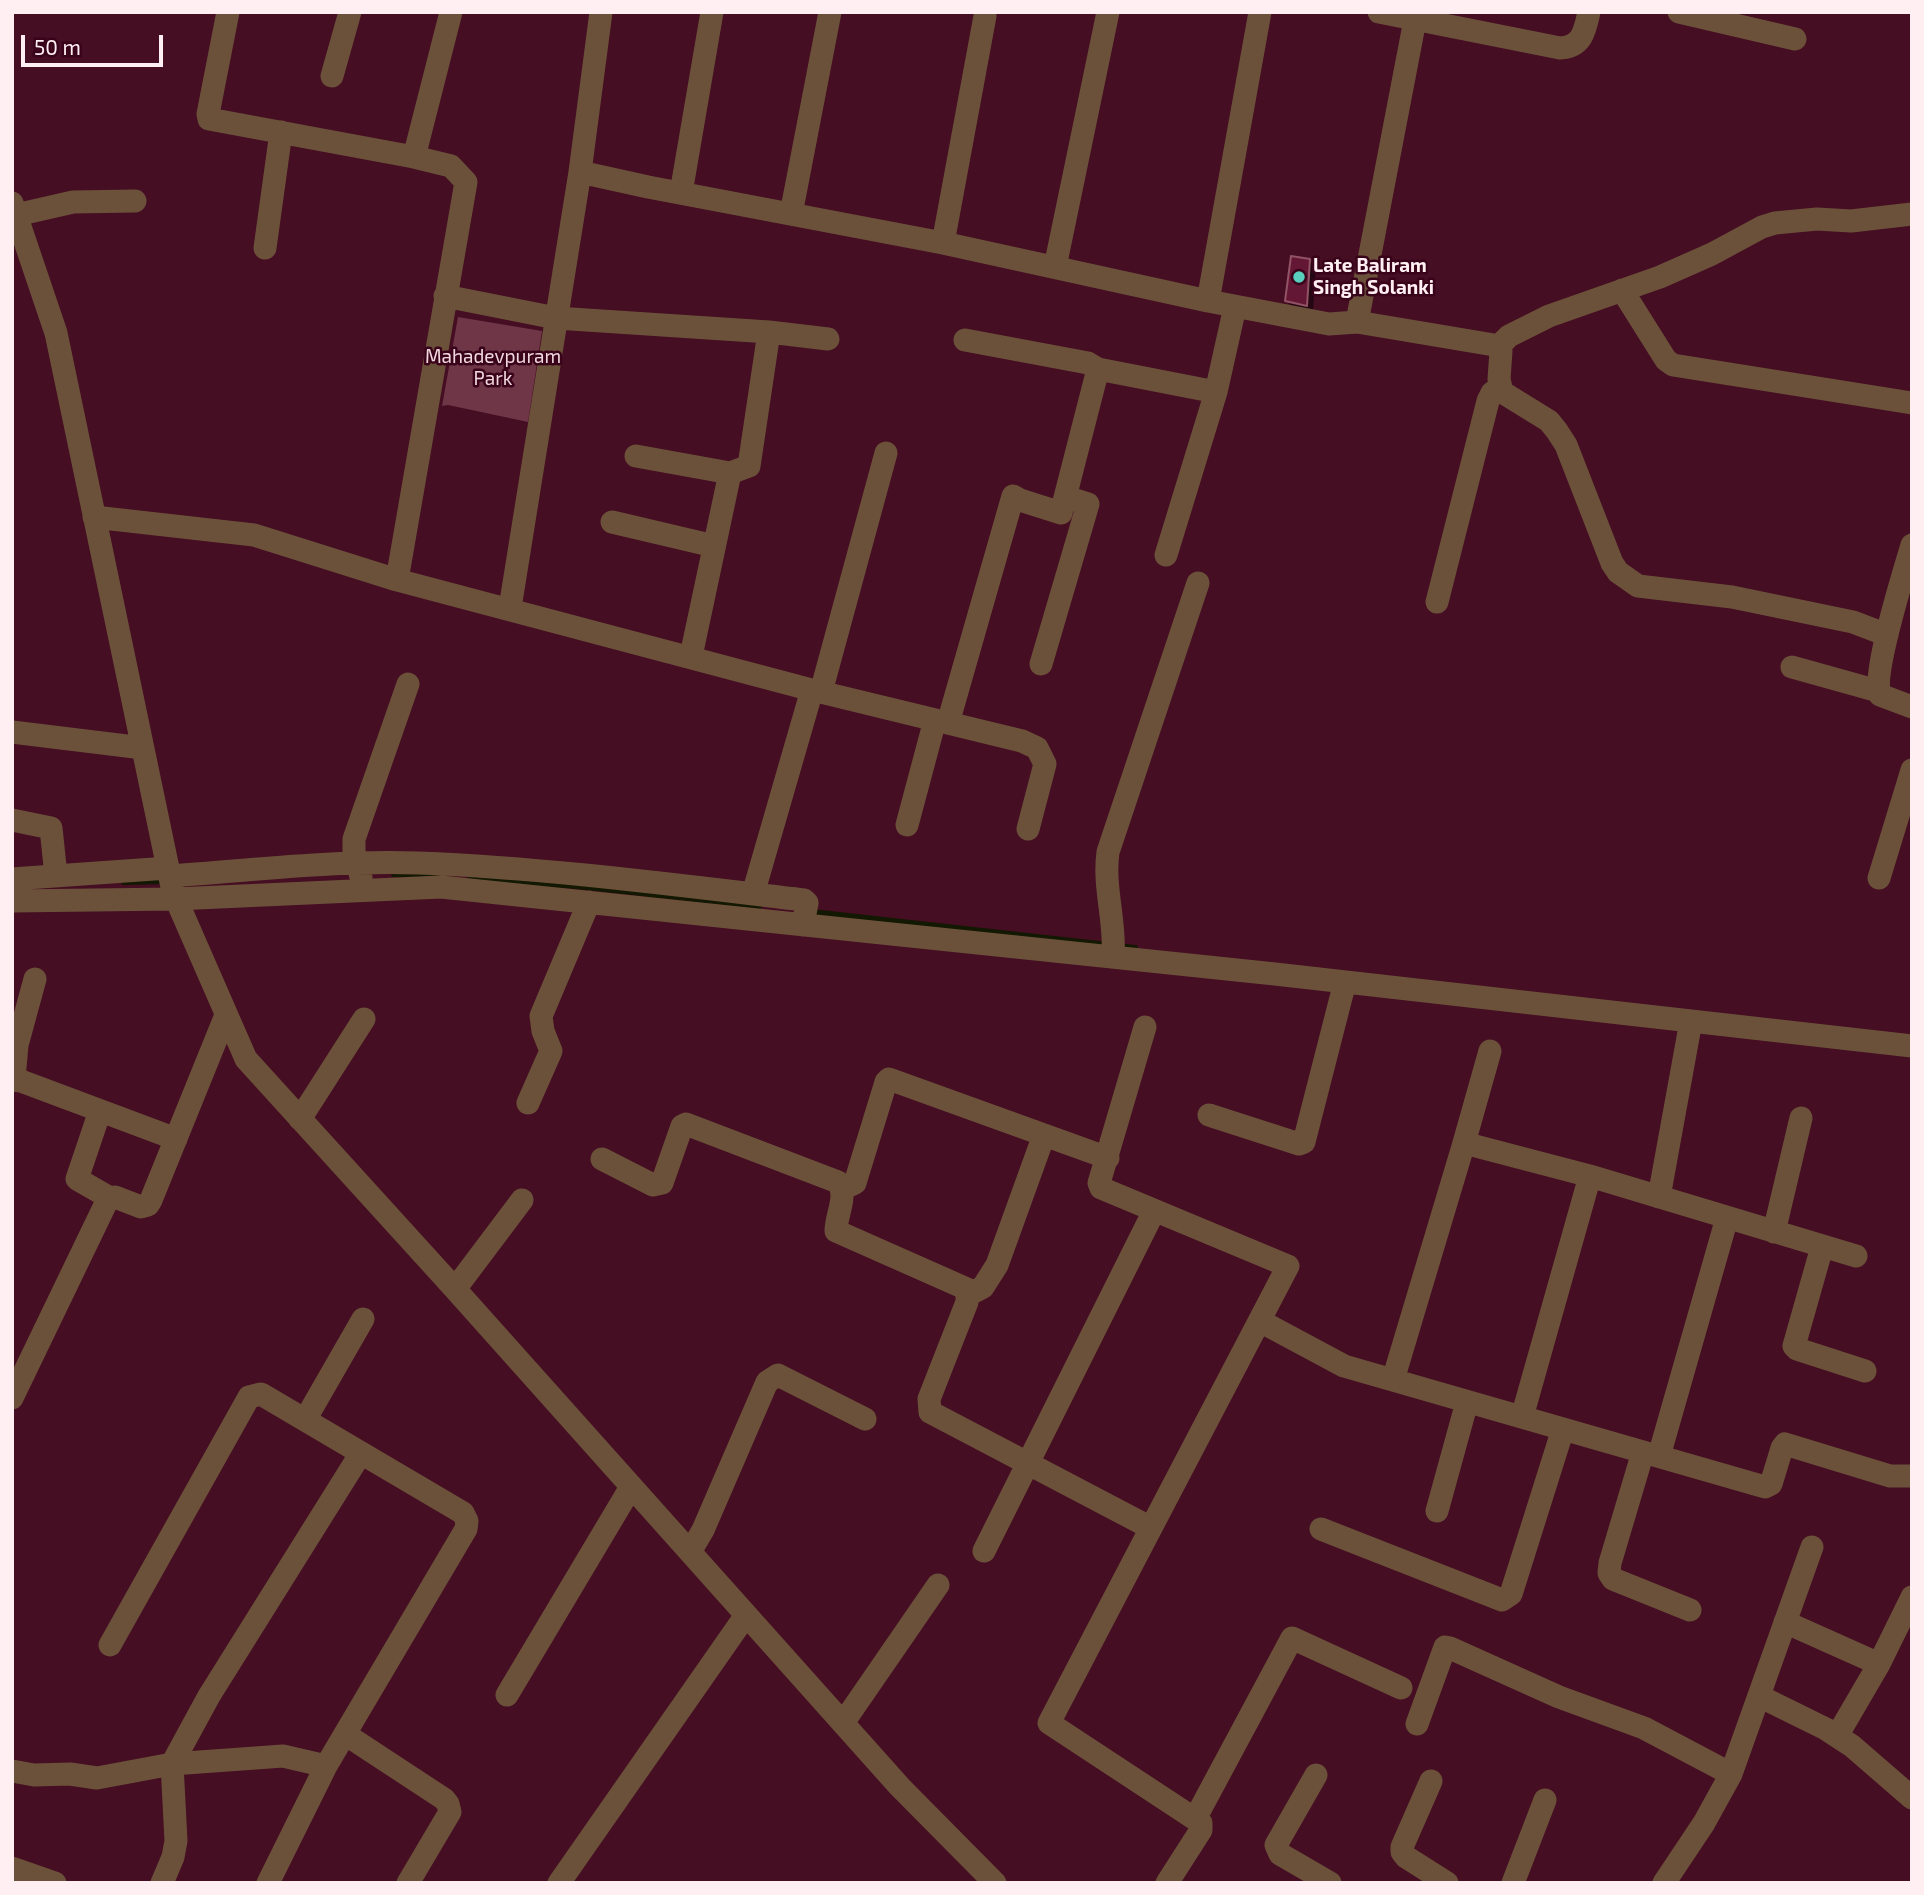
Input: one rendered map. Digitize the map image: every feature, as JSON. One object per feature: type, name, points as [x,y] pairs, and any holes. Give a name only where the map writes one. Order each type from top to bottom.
[{"type":"street","points":[[228,12],[208,117],[213,121],[414,156],[451,166],[466,182],[397,580]]},
{"type":"street","points":[[332,76],[350,12]]},
{"type":"street","points":[[414,156],[451,12]]},
{"type":"street","points":[[510,608],[580,172],[601,12]]},
{"type":"street","points":[[681,193],[712,12]]},
{"type":"street","points":[[791,214],[830,12]]},
{"type":"street","points":[[1055,267],[1108,12]]},
{"type":"street","points":[[1208,301],[1260,12]]},
{"type":"street","points":[[1379,12],[1560,48],[1568,48],[1584,36],[1589,12]]},
{"type":"street","points":[[1679,12],[1795,39]]},
{"type":"street","points":[[943,243],[985,16]]},
{"type":"street","points":[[1357,322],[1415,20]]},
{"type":"street","points":[[265,248],[281,132]]},
{"type":"street","points":[[580,172],[943,243],[1235,307],[1329,324],[1357,322],[1498,347],[1501,351],[1502,392],[1549,421],[1557,431],[1566,445],[1612,563],[1618,572],[1638,586],[1732,597],[1831,617],[1887,635]]},
{"type":"street","points":[[135,201],[73,202],[14,209],[22,265],[56,333],[171,883],[246,1059],[900,1787],[995,1883]]},
{"type":"street","points":[[1498,347],[1509,336],[1537,321],[1660,277],[1775,223],[1817,219],[1870,220],[1912,214]]},
{"type":"street","points":[[1622,290],[1666,360],[1673,365],[1912,403]]},
{"type":"street","points":[[445,296],[556,318],[769,332],[828,339]]},
{"type":"street","points":[[1166,555],[1216,392],[1235,307]]},
{"type":"street","points":[[636,456],[730,472],[749,466],[769,332]]},
{"type":"street","points":[[965,340],[1088,363],[1098,369],[1216,392]]},
{"type":"street","points":[[906,825],[1013,496],[1060,513],[1098,369]]},
{"type":"street","points":[[1437,602],[1488,401],[1492,393],[1500,387]]},
{"type":"street","points":[[753,894],[886,453]]},
{"type":"street","points":[[691,656],[730,472]]},
{"type":"street","points":[[1041,664],[1088,504],[1066,497]]},
{"type":"street","points":[[94,517],[254,535],[397,580],[816,691],[1022,741],[1037,748],[1045,764],[1028,829]]},
{"type":"street","points":[[612,522],[714,546]]},
{"type":"street","points":[[1878,691],[1887,635],[1912,545]]},
{"type":"street","points":[[1113,949],[1105,872],[1108,852],[1198,583]]},
{"type":"street","points":[[1792,667],[1878,691],[1880,695],[1912,707]]},
{"type":"street","points":[[360,878],[354,839],[408,684]]},
{"type":"street","points":[[12,732],[143,748]]},
{"type":"street","points":[[1879,878],[1912,770]]},
{"type":"street","points":[[12,820],[51,828],[56,876]]},
{"type":"street","points":[[360,878],[418,863],[595,877],[804,900],[805,916]]},
{"type":"street","points":[[12,879],[56,876],[171,883]]},
{"type":"street","points":[[12,901],[171,883],[360,878],[589,902],[805,916],[1113,949],[1345,982],[1912,1046]]},
{"type":"street","points":[[528,1103],[551,1051],[543,1031],[541,1016],[589,902]]},
{"type":"street","points":[[36,979],[17,1045],[13,1080],[176,1139]]},
{"type":"street","points":[[1209,1115],[1299,1144],[1304,1142],[1345,982]]},
{"type":"street","points":[[100,1111],[77,1180],[110,1198],[115,1197],[141,1207],[148,1205],[226,1015]]},
{"type":"street","points":[[300,1119],[364,1019]]},
{"type":"street","points":[[1659,1197],[1691,1021]]},
{"type":"street","points":[[1145,1027],[1099,1183],[1101,1188],[1288,1266],[1049,1723],[1203,1826],[1167,1883]]},
{"type":"street","points":[[1393,1380],[1490,1051]]},
{"type":"street","points":[[842,1189],[855,1183],[889,1079],[1108,1158]]},
{"type":"street","points":[[1774,1232],[1801,1118]]},
{"type":"street","points":[[602,1159],[653,1185],[658,1185],[662,1183],[682,1126],[686,1124],[838,1182],[842,1189],[836,1231],[967,1289],[968,1295],[929,1398],[930,1412],[1151,1528]]},
{"type":"street","points":[[968,1295],[983,1287],[997,1265],[1044,1135]]},
{"type":"street","points":[[1464,1143],[1590,1176],[1856,1256]]},
{"type":"street","points":[[1522,1417],[1590,1176]]},
{"type":"street","points":[[12,1398],[110,1198]]},
{"type":"street","points":[[455,1289],[522,1200]]},
{"type":"street","points":[[984,1551],[1154,1210]]},
{"type":"street","points":[[1690,1610],[1613,1579],[1609,1573],[1610,1563],[1651,1454],[1727,1218]]},
{"type":"street","points":[[1822,1247],[1794,1346],[1865,1371]]},
{"type":"street","points":[[305,1420],[363,1319]]},
{"type":"street","points":[[1260,1321],[1344,1366],[1765,1487],[1770,1485],[1785,1444],[1890,1476],[1912,1476]]},
{"type":"street","points":[[690,1552],[703,1530],[767,1382],[773,1377],[778,1375],[865,1419]]},
{"type":"street","points":[[110,1645],[249,1397],[261,1394],[463,1513],[467,1521],[466,1529],[326,1766],[268,1883]]},
{"type":"street","points":[[1437,1511],[1467,1402]]},
{"type":"street","points":[[1321,1529],[1502,1600],[1507,1598],[1511,1594],[1563,1429]]},
{"type":"street","points":[[162,1883],[173,1857],[176,1841],[172,1763],[209,1696],[361,1453]]},
{"type":"street","points":[[507,1695],[631,1487]]},
{"type":"street","points":[[1664,1883],[1704,1823],[1731,1774],[1812,1547]]},
{"type":"street","points":[[843,1723],[938,1585]]},
{"type":"street","points":[[1837,1736],[1879,1664],[1912,1597]]},
{"type":"street","points":[[559,1883],[746,1615]]},
{"type":"street","points":[[1785,1622],[1879,1664]]},
{"type":"street","points":[[1195,1819],[1292,1638],[1401,1688]]},
{"type":"street","points":[[1417,1724],[1445,1647],[1559,1697],[1644,1728],[1731,1774]]},
{"type":"street","points":[[1759,1696],[1837,1736],[1912,1798]]},
{"type":"street","points":[[345,1734],[448,1804],[450,1812],[408,1883]]},
{"type":"street","points":[[12,1771],[34,1775],[70,1774],[97,1778],[172,1763],[283,1756],[326,1766]]},
{"type":"street","points":[[1316,1774],[1276,1845],[1280,1854],[1330,1883]]},
{"type":"street","points":[[1431,1781],[1402,1852],[1447,1883]]},
{"type":"street","points":[[1513,1883],[1545,1800]]},
{"type":"street","points":[[14,1873],[55,1883]]},
{"type":"green space","name":"Mahadevpuram Park","points":[[458,317],[542,331],[528,422],[442,406]]},
{"type":"building","name":"Late Baliram Singh Solanki","points":[[1291,256],[1310,259],[1307,306],[1285,301]]},
{"type":"waterway","points":[[394,874],[439,877]]},
{"type":"waterway","points":[[470,879],[577,886],[759,906]]},
{"type":"waterway","points":[[124,882],[166,881]]},
{"type":"waterway","points":[[812,912],[1135,948]]},
{"type":"place","name":"Late Baliram Singh Solanki","points":[[1299,277]]}]
